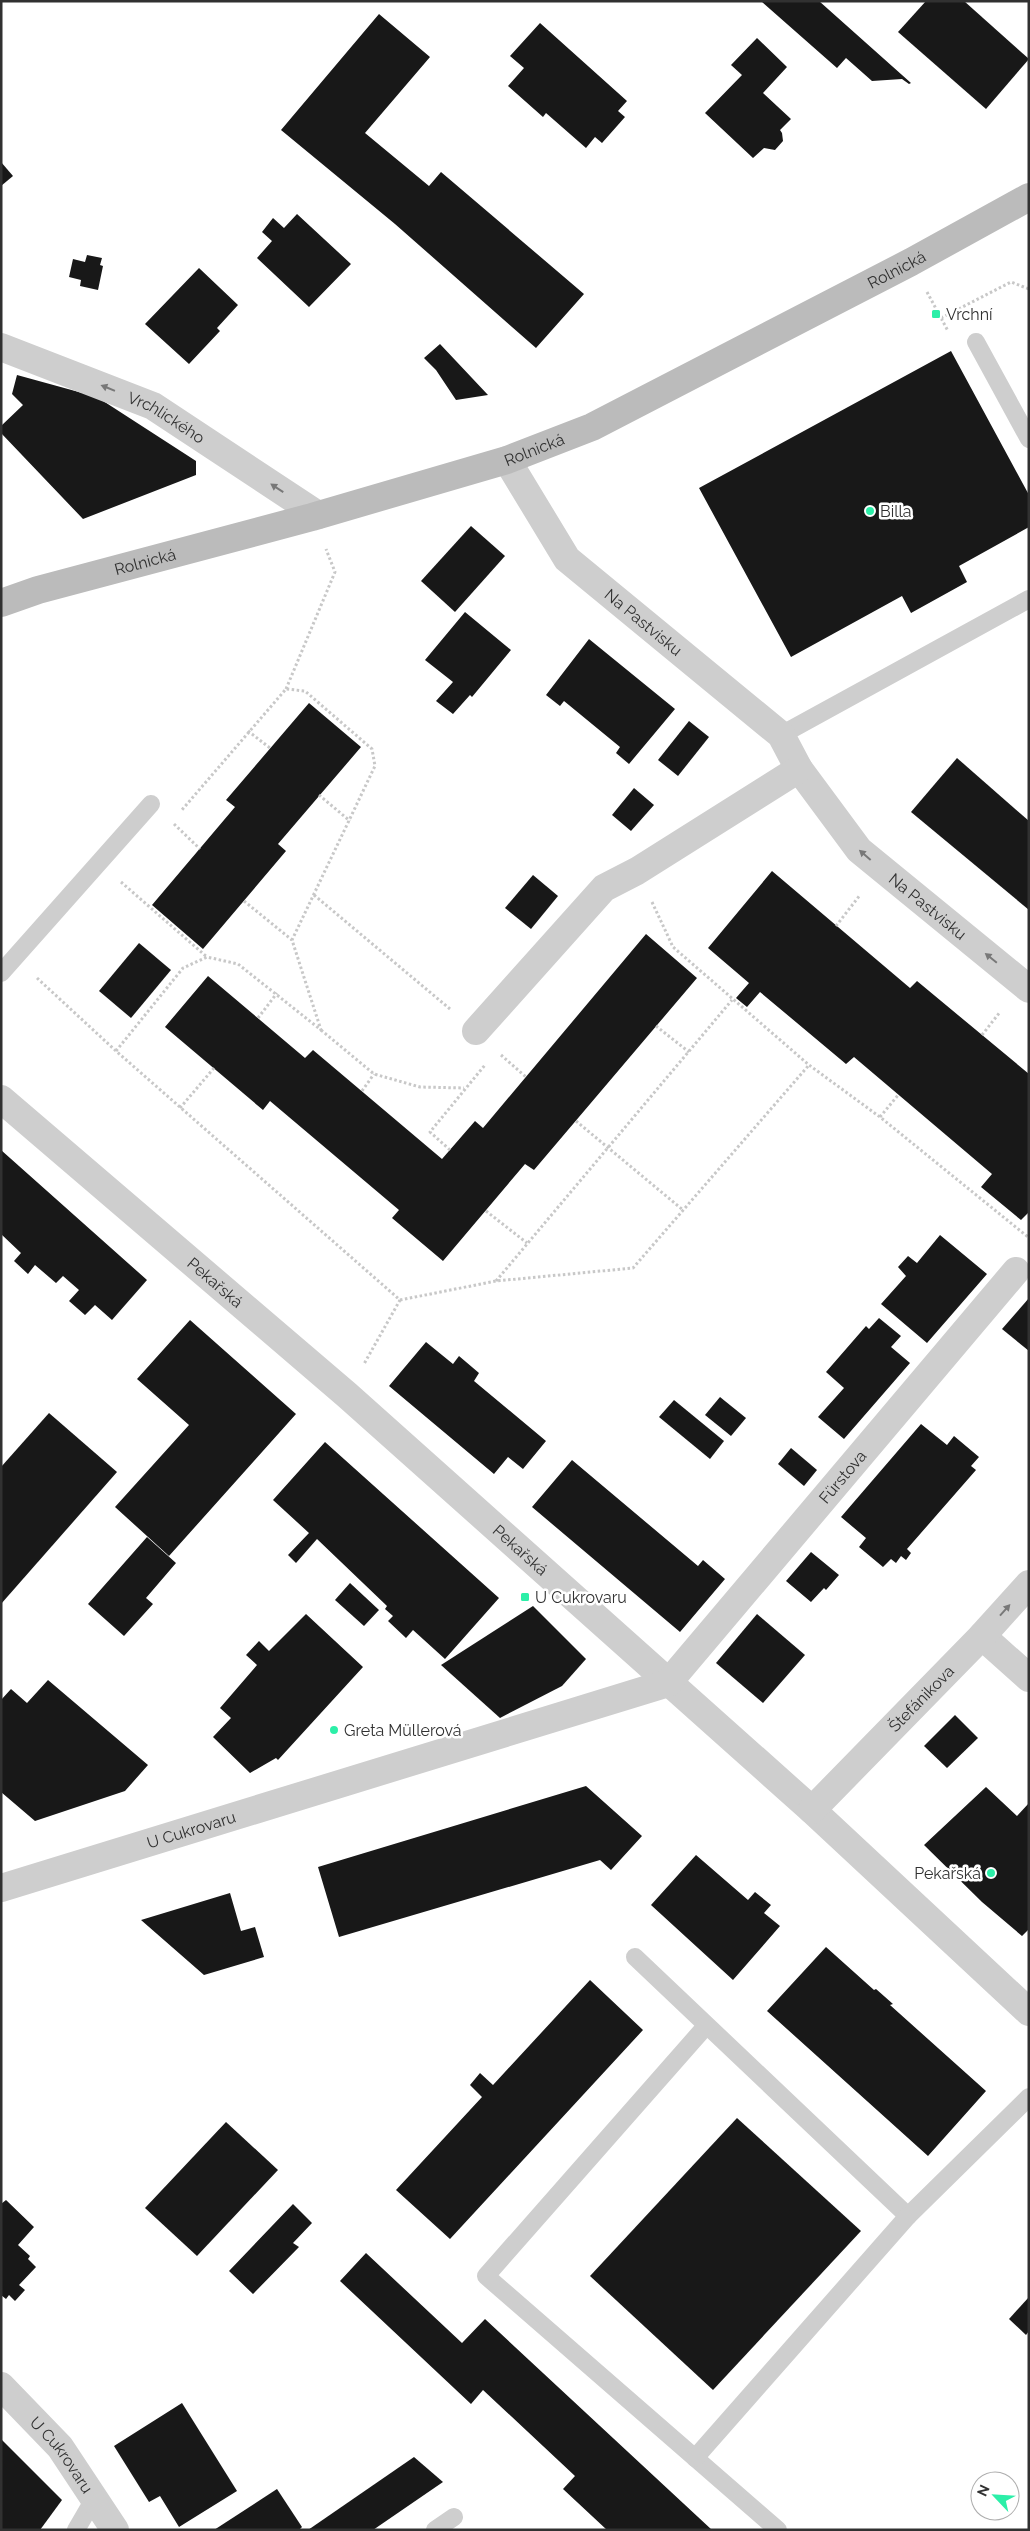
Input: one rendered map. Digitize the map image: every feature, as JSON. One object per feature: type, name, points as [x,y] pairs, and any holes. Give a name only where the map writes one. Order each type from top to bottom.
[{"type":"street","name":"Rolnická","points":[[1,603],[38,590],[315,516],[507,460],[592,427],[911,262],[1029,198]]},
{"type":"street","name":"Vrchlického","points":[[1,347],[152,406],[315,516]]},
{"type":"street","name":"Na Pastvisku","points":[[507,460],[567,559],[781,735],[799,769],[859,850],[1029,989]]},
{"type":"street","points":[[476,1031],[604,888],[637,871],[799,769]]},
{"type":"street","name":"Pekařská","points":[[1,1099],[347,1395],[812,1810],[1029,2012]]},
{"type":"street","name":"Fürstova","points":[[668,1683],[1016,1271]]},
{"type":"street","name":"Štefánikova","points":[[812,1810],[982,1636],[1029,1584]]},
{"type":"street","points":[[982,1636],[1029,1678]]},
{"type":"street","name":"U Cukrovaru","points":[[1,1888],[668,1683]]},
{"type":"street","name":"U Cukrovaru","points":[[1,2386],[60,2447],[114,2530]]},
{"type":"lane","points":[[976,342],[1029,439]]},
{"type":"lane","points":[[781,735],[1029,599]]},
{"type":"lane","points":[[1,973],[150,804]]},
{"type":"lane","points":[[635,1957],[908,2216]]},
{"type":"lane","points":[[706,2026],[486,2276],[778,2530]]},
{"type":"lane","points":[[695,2458],[908,2216],[1029,2097]]},
{"type":"lane","points":[[76,2530],[94,2499]]},
{"type":"lane","points":[[435,2530],[454,2518]]},
{"type":"path","points":[[911,262],[952,339],[976,342]]},
{"type":"path","points":[[941,318],[1011,282],[1029,289]]},
{"type":"path","points":[[171,822],[286,689],[335,572],[315,516]]},
{"type":"path","points":[[286,689],[305,691],[372,749],[375,766],[292,940]]},
{"type":"path","points":[[248,731],[270,748]]},
{"type":"path","points":[[319,795],[350,821]]},
{"type":"path","points":[[150,804],[200,849]]},
{"type":"path","points":[[98,862],[207,957],[238,964],[277,993],[374,1074],[420,1088],[464,1088]]},
{"type":"path","points":[[637,871],[673,947],[809,1065],[880,1117],[1029,1238]]},
{"type":"path","points":[[314,895],[476,1031],[526,1076]]},
{"type":"path","points":[[244,901],[292,940],[321,1030]]},
{"type":"path","points":[[116,1051],[183,968],[207,957]]},
{"type":"path","points":[[15,958],[180,1108],[400,1300]]},
{"type":"path","points":[[258,1018],[277,993]]},
{"type":"path","points":[[496,1281],[732,1000]]},
{"type":"path","points":[[656,1026],[689,1052]]},
{"type":"path","points":[[450,1150],[430,1132],[496,1051]]},
{"type":"path","points":[[347,1395],[400,1300],[496,1281],[633,1268],[809,1065]]},
{"type":"path","points":[[180,1108],[214,1068]]},
{"type":"path","points":[[362,1092],[374,1074]]},
{"type":"path","points":[[880,1117],[899,1094]]},
{"type":"path","points":[[576,1121],[682,1210]]},
{"type":"path","points":[[486,1211],[527,1243]]},
{"type":"building","points":[[761,1],[819,1],[911,83],[909,84],[902,79],[872,81],[846,58],[837,68]]},
{"type":"building","points":[[926,1],[964,1],[1029,59],[986,109],[898,32]]},
{"type":"building","points":[[379,14],[430,57],[365,133],[429,186],[441,172],[584,294],[536,348],[395,224],[281,130]]},
{"type":"building","points":[[540,23],[627,101],[618,111],[625,117],[602,143],[595,137],[586,148],[546,113],[543,117],[508,86],[524,68],[510,56]]},
{"type":"building","points":[[757,38],[787,67],[763,93],[791,119],[780,130],[783,141],[775,150],[764,148],[753,158],[705,113],[742,75],[731,65]]},
{"type":"building","points":[[1,162],[13,176],[1,186]]},
{"type":"building","points":[[297,214],[351,264],[309,307],[257,258],[272,241],[262,232],[273,218],[284,228]]},
{"type":"building","points":[[87,255],[102,258],[100,265],[103,266],[98,290],[80,286],[81,280],[69,277],[73,259],[85,262]]},
{"type":"building","points":[[199,268],[238,305],[217,328],[220,331],[189,364],[145,324]]},
{"type":"building","points":[[440,344],[488,395],[456,400],[436,370],[424,358]]},
{"type":"building","name":"Billa","points":[[951,351],[1029,495],[1029,527],[959,566],[967,582],[911,613],[902,596],[791,657],[699,488]]},
{"type":"building","points":[[17,375],[97,397],[196,461],[196,475],[83,519],[1,433],[1,426],[23,405],[12,394]]},
{"type":"building","points":[[471,526],[505,556],[455,612],[421,581]]},
{"type":"building","points":[[465,612],[511,650],[472,697],[470,695],[453,714],[436,701],[453,682],[425,660]]},
{"type":"building","points":[[589,639],[675,709],[629,764],[616,753],[620,747],[564,701],[560,706],[546,695]]},
{"type":"building","points":[[309,703],[361,747],[278,844],[286,851],[203,949],[152,905],[235,807],[226,800]]},
{"type":"building","points":[[689,721],[709,737],[678,776],[658,760]]},
{"type":"building","points":[[957,758],[1029,821],[1029,910],[911,812]]},
{"type":"building","points":[[634,788],[654,805],[631,831],[612,815]]},
{"type":"building","points":[[772,871],[910,988],[917,981],[1029,1074],[1029,1212],[1021,1220],[981,1187],[992,1174],[854,1057],[846,1064],[760,992],[747,1007],[736,998],[749,983],[708,948]]},
{"type":"building","points":[[533,875],[558,896],[531,929],[505,908]]},
{"type":"building","points":[[646,934],[697,978],[534,1170],[525,1164],[443,1261],[392,1218],[399,1210],[270,1101],[263,1110],[165,1027],[208,976],[305,1058],[313,1050],[442,1159],[475,1121],[483,1128]]},
{"type":"building","points":[[139,943],[171,970],[131,1018],[99,991]]},
{"type":"building","points":[[1,1150],[147,1280],[112,1320],[95,1305],[85,1315],[69,1301],[79,1290],[63,1276],[56,1283],[35,1265],[28,1274],[14,1261],[21,1253],[1,1234]]},
{"type":"building","points":[[940,1235],[987,1274],[927,1343],[881,1304],[906,1276],[898,1267],[908,1256],[917,1263]]},
{"type":"building","points":[[1029,1298],[1029,1351],[1002,1329]]},
{"type":"building","points":[[879,1318],[901,1336],[891,1347],[910,1363],[844,1439],[818,1417],[844,1388],[826,1372],[866,1326],[869,1329]]},
{"type":"building","points":[[190,1320],[296,1414],[169,1556],[115,1507],[189,1425],[137,1379]]},
{"type":"building","points":[[426,1342],[453,1364],[459,1356],[479,1373],[474,1381],[546,1441],[523,1469],[508,1457],[494,1474],[389,1386]]},
{"type":"building","points":[[720,1397],[746,1418],[731,1436],[705,1415]]},
{"type":"building","points":[[674,1400],[724,1441],[710,1459],[659,1417]]},
{"type":"building","points":[[49,1413],[117,1472],[1,1604],[1,1467]]},
{"type":"building","points":[[921,1424],[947,1445],[954,1436],[979,1457],[971,1466],[976,1470],[907,1549],[911,1553],[906,1560],[901,1556],[896,1563],[891,1559],[883,1567],[859,1547],[866,1538],[841,1517]]},
{"type":"building","points":[[325,1442],[499,1598],[445,1659],[413,1630],[406,1638],[388,1621],[393,1616],[385,1609],[387,1606],[317,1539],[296,1563],[288,1555],[309,1533],[273,1500]]},
{"type":"building","points":[[791,1448],[817,1470],[804,1486],[778,1464]]},
{"type":"building","points":[[572,1460],[698,1566],[703,1560],[725,1579],[680,1632],[532,1507]]},
{"type":"building","points":[[147,1537],[176,1563],[146,1598],[153,1604],[124,1636],[88,1604]]},
{"type":"building","points":[[811,1552],[839,1575],[826,1590],[824,1588],[811,1602],[786,1581]]},
{"type":"building","points":[[350,1583],[379,1610],[364,1626],[335,1600]]},
{"type":"building","points":[[533,1606],[586,1659],[562,1686],[500,1718],[441,1665]]},
{"type":"building","points":[[306,1614],[363,1667],[278,1760],[276,1758],[250,1773],[213,1737],[231,1718],[220,1708],[257,1665],[246,1655],[259,1641],[269,1651]]},
{"type":"building","points":[[757,1614],[805,1655],[763,1703],[716,1663]]},
{"type":"building","points":[[48,1680],[148,1765],[125,1791],[35,1821],[1,1792],[1,1700],[11,1689],[27,1703]]},
{"type":"building","points":[[955,1715],[978,1738],[947,1768],[924,1746]]},
{"type":"building","points":[[586,1786],[642,1836],[611,1870],[600,1860],[339,1937],[318,1867]]},
{"type":"building","name":"Pekařská","points":[[986,1787],[1017,1816],[1029,1803],[1029,1929],[1022,1936],[982,1902],[924,1845]]},
{"type":"building","points":[[696,1855],[748,1900],[755,1892],[771,1905],[764,1913],[780,1926],[733,1980],[651,1905]]},
{"type":"building","points":[[230,1893],[241,1931],[255,1927],[264,1957],[204,1975],[141,1920]]},
{"type":"building","points":[[826,1947],[874,1990],[876,1989],[893,2004],[890,2005],[986,2091],[928,2156],[767,2011]]},
{"type":"building","points":[[590,1980],[643,2030],[450,2239],[396,2190],[482,2097],[470,2085],[480,2073],[493,2085]]},
{"type":"building","points":[[737,2118],[861,2231],[713,2390],[590,2276]]},
{"type":"building","points":[[226,2122],[278,2170],[197,2256],[145,2208]]},
{"type":"building","points":[[6,2200],[34,2227],[18,2245],[30,2256],[28,2259],[36,2267],[19,2285],[25,2290],[15,2301],[9,2295],[6,2299],[1,2295],[1,2204]]},
{"type":"building","points":[[293,2204],[312,2223],[293,2243],[299,2247],[253,2294],[229,2271]]},
{"type":"building","points":[[366,2253],[462,2343],[485,2319],[712,2530],[607,2530],[563,2489],[575,2476],[483,2390],[471,2404],[340,2281]]},
{"type":"building","points":[[1029,2297],[1029,2331],[1026,2335],[1009,2319]]},
{"type":"building","points":[[182,2403],[237,2491],[179,2527],[160,2496],[149,2502],[114,2446]]},
{"type":"building","points":[[1,2439],[62,2500],[40,2530],[1,2530]]},
{"type":"building","points":[[414,2457],[443,2482],[373,2530],[308,2530]]},
{"type":"building","points":[[277,2489],[302,2527],[299,2530],[214,2530]]},
{"type":"place","name":"Vrchní","points":[[936,314]]},
{"type":"place","name":"Billa","points":[[870,511]]},
{"type":"place","name":"U Cukrovaru","points":[[525,1597]]},
{"type":"place","name":"Greta Müllerová","points":[[334,1730]]},
{"type":"place","name":"Pekařská","points":[[991,1873]]}]
